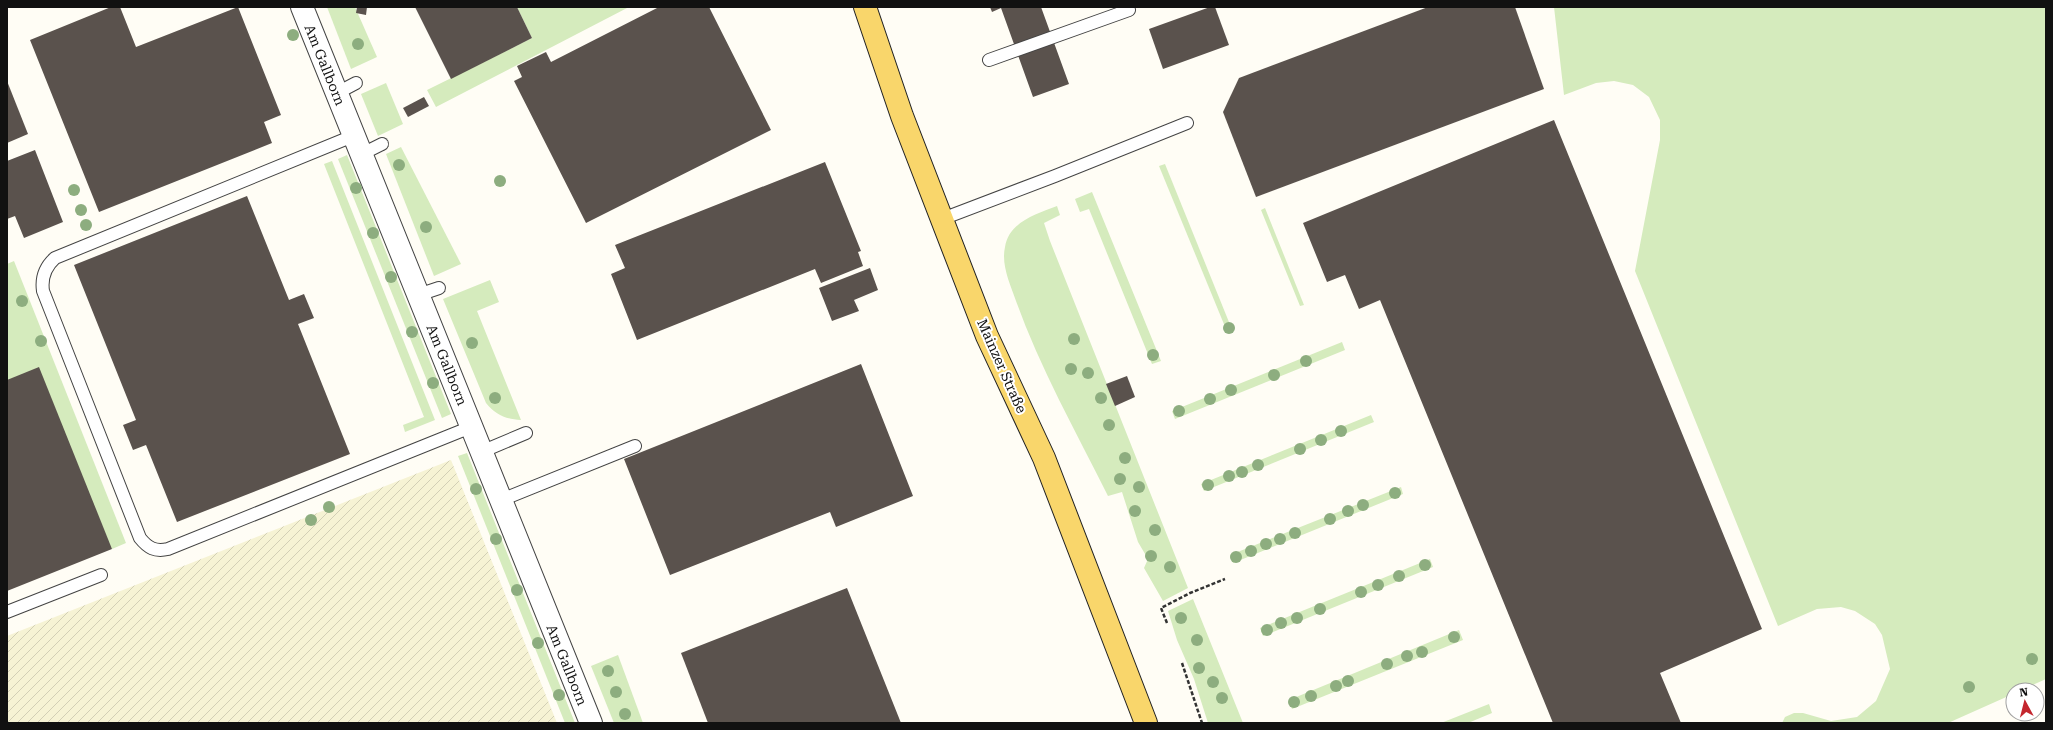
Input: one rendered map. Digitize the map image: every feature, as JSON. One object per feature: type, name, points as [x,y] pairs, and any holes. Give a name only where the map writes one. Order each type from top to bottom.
[{"type":"main road","name":"Mainzer Straße","points":[[866,7],[902,116],[987,336],[1044,458],[1146,723]]},
{"type":"street","name":"Am Gallborn","points":[[302,7],[591,723]]},
{"type":"lane","points":[[989,60],[1129,10]]},
{"type":"lane","points":[[336,92],[356,83]]},
{"type":"lane","points":[[942,219],[1187,123]]},
{"type":"lane","points":[[382,144],[357,145],[55,258],[48,264],[44,272],[42,283],[43,291],[140,538],[151,549],[159,551],[168,549],[472,427]]},
{"type":"lane","points":[[418,295],[439,288]]},
{"type":"lane","points":[[481,452],[526,434]]},
{"type":"lane","points":[[501,500],[635,446]]},
{"type":"lane","points":[[7,612],[101,575]]},
{"type":"path","points":[[1167,623],[1161,608],[1190,593],[1225,579]]},
{"type":"path","points":[[1182,663],[1202,723]]},
{"type":"shaded area","points":[[451,460],[557,723],[7,723],[7,636]]},
{"type":"green space","points":[[327,7],[355,7],[377,57],[351,69]]},
{"type":"green space","points":[[517,7],[629,7],[436,107],[427,90],[532,38]]},
{"type":"green space","points":[[1554,7],[2046,7],[2046,679],[2039,682],[2005,682],[2005,698],[1948,723],[1782,723],[1785,717],[1794,713],[1803,713],[1831,721],[1857,717],[1876,701],[1890,669],[1882,635],[1875,624],[1855,611],[1841,607],[1817,609],[1778,626],[1635,271],[1660,140],[1660,120],[1649,97],[1633,85],[1614,81],[1596,83],[1564,95]]},
{"type":"green space","points":[[386,83],[403,124],[378,136],[361,94]]},
{"type":"green space","points":[[401,147],[461,264],[434,276],[386,154]]},
{"type":"green space","points":[[347,155],[451,414],[442,418],[338,159]]},
{"type":"green space","points":[[332,161],[435,420],[405,432],[403,425],[424,417],[324,164]]},
{"type":"green space","points":[[1165,164],[1233,332],[1228,334],[1159,166]]},
{"type":"green space","points":[[1092,192],[1161,361],[1152,364],[1089,209],[1080,212],[1075,199]]},
{"type":"green space","points":[[1057,206],[1060,215],[1044,223],[1050,241],[1188,588],[1163,601],[1144,568],[1148,559],[1138,542],[1122,492],[1108,496],[1036,351],[1011,288],[1005,268],[1005,247],[1012,231],[1032,216]]},
{"type":"green space","points":[[1265,208],[1304,305],[1300,306],[1261,210]]},
{"type":"green space","points":[[14,261],[126,543],[112,549],[7,380],[7,264]]},
{"type":"green space","points":[[490,280],[499,302],[477,311],[521,420],[501,416],[493,411],[486,403],[443,299]]},
{"type":"green space","points":[[1342,342],[1345,350],[1175,419],[1172,411]]},
{"type":"green space","points":[[1371,415],[1374,422],[1204,491],[1201,484]]},
{"type":"green space","points":[[467,453],[575,723],[565,723],[458,456]]},
{"type":"green space","points":[[1401,487],[1403,494],[1233,563],[1230,555]]},
{"type":"green space","points":[[1430,559],[1433,567],[1263,636],[1260,628]]},
{"type":"green space","points":[[1193,599],[1243,723],[1208,723],[1194,679],[1177,640],[1168,611]]},
{"type":"green space","points":[[1459,630],[1463,640],[1292,709],[1289,700]]},
{"type":"green space","points":[[618,655],[643,723],[614,723],[591,666]]},
{"type":"green space","points":[[1489,704],[1492,713],[1468,723],[1441,723]]},
{"type":"building","points":[[111,7],[120,7],[136,47],[238,7],[281,115],[264,122],[272,143],[99,212],[30,40]]},
{"type":"building","points":[[357,7],[367,7],[366,15],[356,13]]},
{"type":"building","points":[[415,7],[517,7],[532,38],[451,79]]},
{"type":"building","points":[[659,7],[709,7],[771,130],[586,223],[514,81],[522,77],[517,66],[546,52],[551,62]]},
{"type":"building","points":[[990,7],[1041,7],[1069,84],[1033,97],[1001,8],[992,12]]},
{"type":"building","points":[[1210,7],[1215,7],[1229,45],[1163,69],[1149,29]]},
{"type":"building","points":[[1428,7],[1515,7],[1544,89],[1256,197],[1223,112],[1239,78]]},
{"type":"building","points":[[7,81],[28,134],[7,143]]},
{"type":"building","points":[[424,97],[429,106],[408,117],[403,108]]},
{"type":"building","points":[[1554,120],[1762,629],[1660,673],[1681,723],[1553,723],[1380,300],[1359,309],[1345,275],[1327,282],[1303,223]]},
{"type":"building","points":[[35,150],[63,222],[24,238],[15,216],[7,219],[7,161]]},
{"type":"building","points":[[825,162],[861,251],[858,252],[863,266],[821,283],[815,269],[637,340],[611,274],[625,268],[615,245]]},
{"type":"building","points":[[247,196],[289,300],[304,294],[314,318],[298,324],[350,454],[177,522],[146,445],[133,450],[123,425],[136,420],[74,265]]},
{"type":"building","points":[[870,268],[878,290],[854,300],[859,311],[832,321],[819,288]]},
{"type":"building","points":[[861,364],[913,496],[836,527],[830,512],[670,575],[624,459]]},
{"type":"building","points":[[39,367],[112,549],[7,591],[7,380]]},
{"type":"building","points":[[1127,376],[1135,397],[1115,406],[1106,384]]},
{"type":"building","points":[[847,588],[901,723],[708,723],[681,653]]}]
